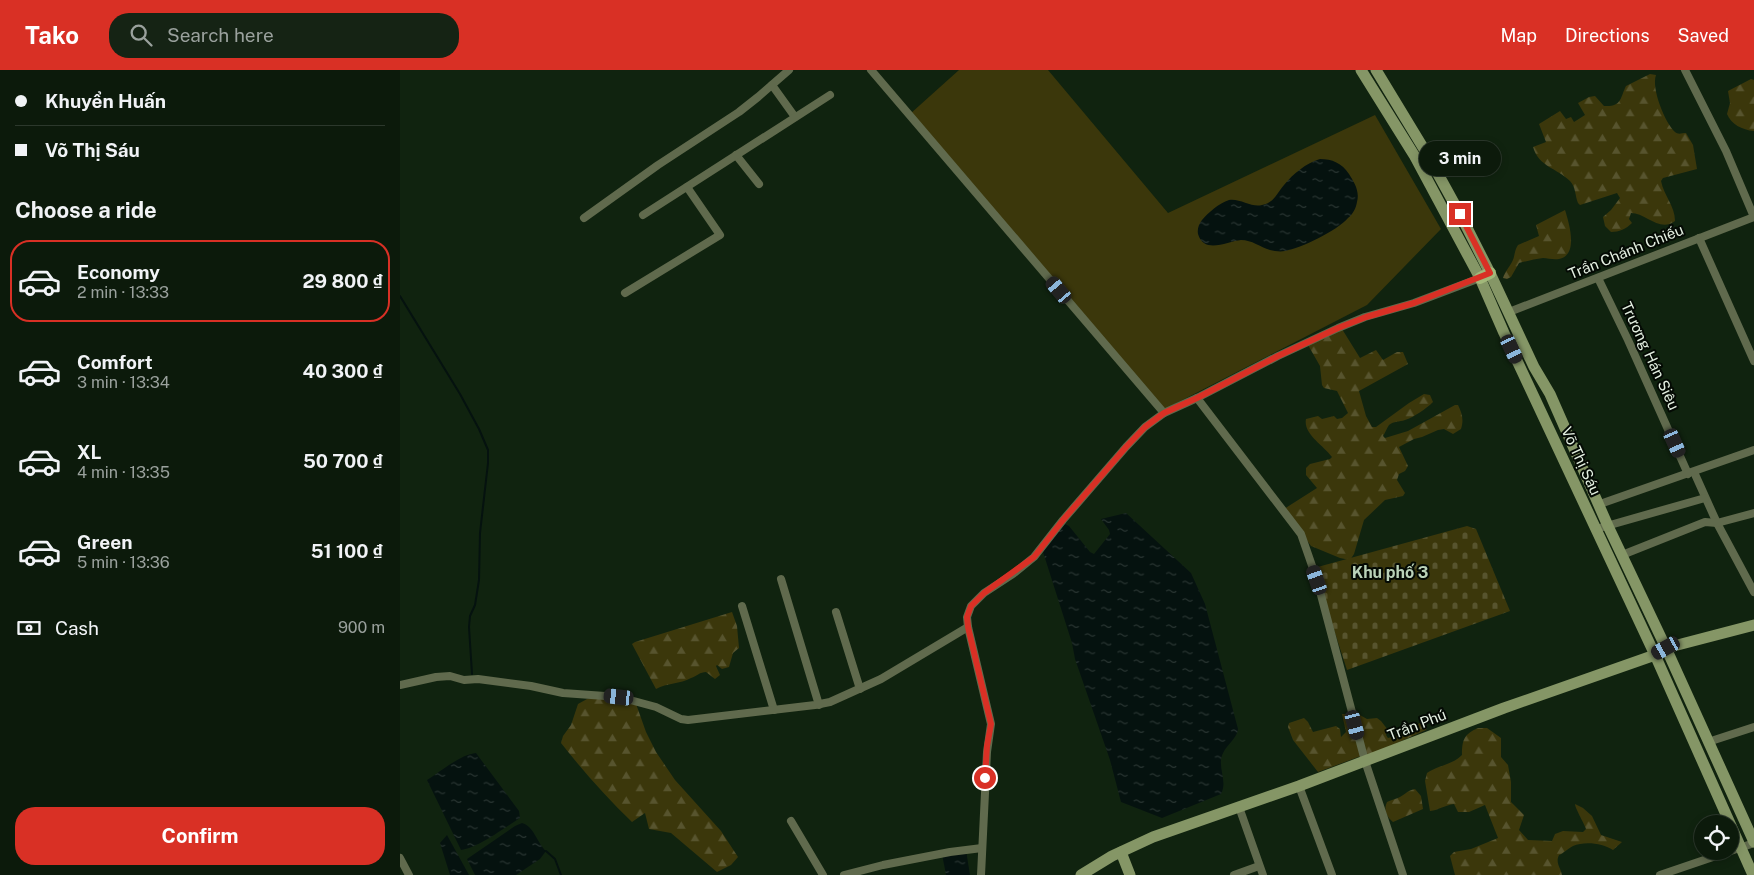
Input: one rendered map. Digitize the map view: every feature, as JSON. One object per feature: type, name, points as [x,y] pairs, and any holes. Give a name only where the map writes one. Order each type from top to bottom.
[{"type":"main road","name":"Võ Thị Sáu","points":[[1362,70],[1509,312],[1534,367],[1550,394],[1600,504],[1608,526],[1754,842]]},
{"type":"main road","name":"Võ Thị Sáu","points":[[1376,70],[1428,154],[1485,275],[1504,333],[1655,655],[1754,875]]},
{"type":"main road","name":"Trần Phú","points":[[1081,875],[1121,852],[1153,837],[1300,786],[1504,708],[1655,655],[1666,648],[1754,625]]},
{"type":"main road","points":[[1121,852],[1130,875]]},
{"type":"street","points":[[584,218],[658,165],[739,112],[789,70]]},
{"type":"street","points":[[871,70],[1164,413]]},
{"type":"street","points":[[1685,70],[1730,159],[1754,217]]},
{"type":"street","points":[[772,85],[795,117]]},
{"type":"street","points":[[643,215],[830,95]]},
{"type":"street","points":[[736,155],[759,184]]},
{"type":"street","points":[[625,293],[720,235],[687,187]]},
{"type":"street","name":"Trần Chánh Chiếu","points":[[1509,312],[1754,217]]},
{"type":"street","points":[[1699,238],[1754,361]]},
{"type":"street","points":[[981,875],[987,752],[991,724],[968,627],[967,617],[971,606],[984,593],[1034,557],[1073,507],[1126,447],[1145,427],[1164,413],[1338,328],[1366,317],[1404,306],[1485,275]]},
{"type":"street","name":"Trương Hán Siêu","points":[[1598,278],[1691,473],[1754,592]]},
{"type":"street","points":[[1197,398],[1301,534],[1317,580],[1365,761],[1403,875]]},
{"type":"street","points":[[1600,504],[1754,450]]},
{"type":"street","points":[[1596,529],[1705,498]]},
{"type":"street","points":[[1622,555],[1705,522],[1717,523],[1754,513]]},
{"type":"street","points":[[781,579],[819,705]]},
{"type":"street","points":[[742,606],[774,710]]},
{"type":"street","points":[[836,612],[860,689]]},
{"type":"street","points":[[400,685],[450,676],[464,680],[478,679],[531,686],[563,693],[619,697],[656,707],[681,719],[688,720],[819,705],[830,702],[860,689],[917,659],[968,627]]},
{"type":"street","points":[[1708,742],[1754,727]]},
{"type":"street","points":[[1300,786],[1332,875]]},
{"type":"street","points":[[1239,807],[1262,875]]},
{"type":"street","points":[[791,821],[823,875]]},
{"type":"street","points":[[1660,875],[1754,842]]},
{"type":"street","points":[[844,875],[950,852],[982,848]]},
{"type":"street","points":[[400,858],[409,875]]},
{"type":"street","points":[[1234,875],[1259,866]]},
{"type":"green space","points":[[959,70],[1048,70],[1168,213],[1375,115],[1441,229],[1367,305],[1161,411],[910,114]]},
{"type":"green space","points":[[1650,74],[1656,75],[1655,88],[1657,96],[1671,128],[1679,134],[1686,133],[1693,145],[1697,169],[1663,178],[1661,181],[1675,216],[1675,221],[1664,225],[1658,224],[1631,213],[1629,219],[1632,223],[1622,230],[1611,232],[1605,226],[1603,217],[1620,198],[1617,193],[1580,205],[1572,183],[1539,159],[1533,147],[1546,142],[1539,124],[1560,111],[1566,119],[1571,117],[1574,122],[1585,115],[1578,103],[1589,97],[1595,96],[1604,106],[1614,105],[1620,101],[1626,86]]},
{"type":"green space","points":[[1751,79],[1754,80],[1754,131],[1738,126],[1731,121],[1727,114],[1730,103],[1728,91]]},
{"type":"green space","points":[[1565,210],[1569,223],[1571,245],[1565,256],[1559,259],[1543,258],[1519,263],[1511,277],[1503,278],[1513,260],[1518,245],[1539,236],[1536,225]]},
{"type":"green space","points":[[1342,329],[1360,358],[1376,350],[1383,360],[1397,352],[1403,352],[1408,364],[1359,391],[1366,416],[1372,427],[1376,427],[1424,394],[1430,395],[1433,402],[1412,417],[1389,425],[1383,436],[1385,438],[1408,431],[1455,405],[1458,405],[1462,420],[1461,429],[1453,434],[1444,429],[1438,430],[1399,447],[1408,466],[1405,471],[1399,474],[1397,480],[1405,493],[1403,496],[1385,500],[1364,520],[1354,554],[1350,560],[1311,546],[1284,509],[1317,488],[1306,475],[1306,468],[1310,464],[1332,457],[1308,430],[1306,419],[1318,416],[1322,419],[1334,416],[1337,419],[1342,418],[1348,413],[1337,391],[1324,388],[1322,385],[1320,366],[1308,345]]},
{"type":"green space","points":[[1467,526],[1476,529],[1510,611],[1347,670],[1314,568]]},
{"type":"green space","points":[[732,612],[737,626],[739,648],[733,653],[729,667],[722,669],[717,665],[720,675],[715,679],[704,672],[687,680],[656,689],[632,644]]},
{"type":"green space","points":[[621,697],[635,701],[646,732],[656,752],[675,780],[721,831],[738,857],[731,865],[717,872],[671,833],[649,829],[645,813],[632,822],[595,784],[561,743],[563,736],[571,725],[578,704],[587,699]]},
{"type":"green space","points":[[1342,714],[1358,714],[1367,719],[1377,718],[1388,730],[1386,735],[1388,738],[1420,723],[1427,726],[1426,730],[1377,752],[1318,772],[1293,740],[1288,727],[1289,723],[1304,718],[1313,732],[1336,726],[1340,729],[1341,737],[1346,732]]},
{"type":"green space","points":[[1478,728],[1487,728],[1501,738],[1501,757],[1508,765],[1511,782],[1511,802],[1524,815],[1519,830],[1528,840],[1552,841],[1555,834],[1563,831],[1583,832],[1586,829],[1575,804],[1592,816],[1601,835],[1622,842],[1613,850],[1593,844],[1577,844],[1573,846],[1559,855],[1558,863],[1562,875],[1455,875],[1450,856],[1454,852],[1471,849],[1498,838],[1485,805],[1469,812],[1458,812],[1454,804],[1430,811],[1425,781],[1427,773],[1454,761],[1462,755],[1465,738]]},
{"type":"green space","points":[[1415,789],[1421,796],[1423,809],[1393,822],[1386,813],[1387,802]]},
{"type":"water","points":[[1320,159],[1340,164],[1353,180],[1357,190],[1358,198],[1354,211],[1336,228],[1309,243],[1283,251],[1270,250],[1245,240],[1211,245],[1205,244],[1201,240],[1198,228],[1202,220],[1225,201],[1237,200],[1258,206],[1266,204],[1272,200],[1296,173],[1310,163]]},
{"type":"water","points":[[1126,513],[1191,573],[1205,604],[1238,729],[1235,737],[1222,755],[1223,790],[1221,794],[1162,818],[1121,802],[1110,760],[1075,659],[1072,643],[1043,552],[1057,531],[1065,524],[1094,554],[1110,534],[1101,519]]},
{"type":"water","points":[[476,753],[519,811],[520,818],[483,842],[461,850],[427,780],[457,760]]},
{"type":"water","points":[[522,823],[530,828],[546,851],[540,859],[516,875],[475,875],[467,859]]},
{"type":"water","points":[[447,835],[469,875],[450,875],[440,843]]},
{"type":"water","points":[[966,850],[970,875],[946,875],[942,854]]},
{"type":"waterway","points":[[400,296],[460,394],[488,450],[480,533],[479,580],[469,627],[472,674]]},
{"type":"waterway","points":[[546,851],[555,859],[561,875]]},
{"type":"district","name":"Khu phố 3","points":[[1390,572]]},
{"type":"route","points":[[985,778],[987,746],[991,724],[968,627],[967,613],[971,606],[984,593],[1013,574],[1034,557],[1114,460],[1145,427],[1164,413],[1338,328],[1366,317],[1414,303],[1490,273],[1460,214]]}]
